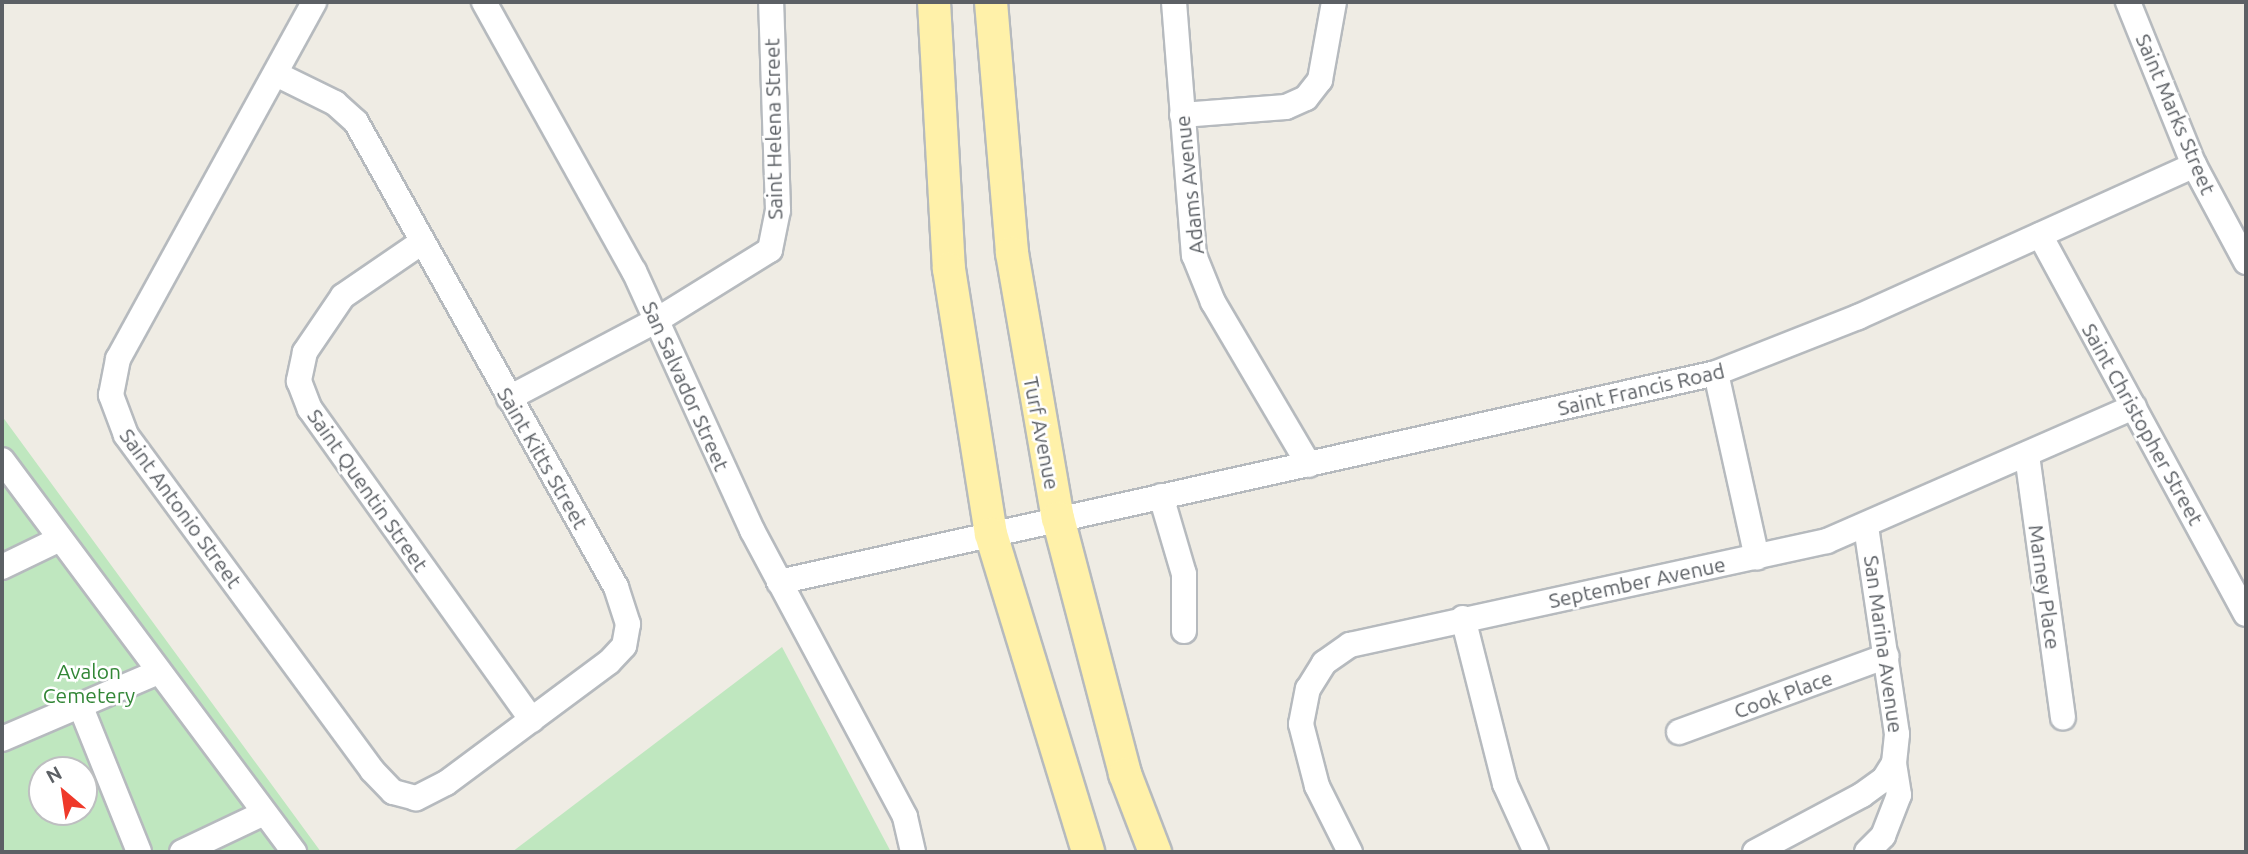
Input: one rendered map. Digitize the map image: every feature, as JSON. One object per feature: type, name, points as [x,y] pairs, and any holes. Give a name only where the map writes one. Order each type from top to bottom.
[{"type":"main road","points":[[934,2],[936,97],[949,269],[991,534],[1088,852]]},
{"type":"main road","name":"Turf Avenue","points":[[991,2],[1012,253],[1058,518],[1121,761],[1155,852]]},
{"type":"street","name":"Saint Antonio Street","points":[[314,2],[118,359],[112,379],[113,405],[126,435],[364,760],[386,785],[406,797]]},
{"type":"street","name":"San Salvador Street","points":[[484,2],[600,207],[657,320],[779,582],[905,817],[913,852]]},
{"type":"street","name":"Saint Helena Street","points":[[509,398],[657,320],[770,250],[778,210],[771,2]]},
{"type":"street","name":"Adams Avenue","points":[[1174,2],[1189,229],[1202,277],[1309,465]]},
{"type":"street","points":[[1182,115],[1286,107],[1306,98],[1320,80],[1334,2]]},
{"type":"street","name":"Saint Marks Street","points":[[2128,2],[2194,164],[2246,262]]},
{"type":"street","name":"Saint Kitts Street","points":[[276,74],[335,103],[356,122],[616,587],[628,625],[619,654],[436,790],[406,797]]},
{"type":"street","name":"Saint Francis Road","points":[[991,534],[1716,373],[1858,317],[2194,164]]},
{"type":"street","name":"Saint Christopher Street","points":[[2040,235],[2246,614]]},
{"type":"street","name":"Saint Quentin Street","points":[[422,242],[343,296],[306,352],[299,381],[310,409],[532,720]]},
{"type":"street","points":[[1716,373],[1757,558]]},
{"type":"street","name":"September Avenue","points":[[1350,852],[1317,786],[1301,724],[1308,688],[1324,663],[1350,645],[1463,618],[1757,558],[1866,526],[2134,407]]},
{"type":"street","name":"Marney Place","points":[[2027,455],[2063,718]]},
{"type":"street","points":[[2,460],[293,852]]},
{"type":"street","points":[[1161,496],[1184,574],[1184,631]]},
{"type":"street","name":"San Marina Avenue","points":[[1755,852],[1862,795],[1884,779],[1894,764],[1897,734],[1866,526]]},
{"type":"street","points":[[779,582],[991,534]]},
{"type":"street","points":[[2,567],[60,539]]},
{"type":"street","points":[[1463,618],[1505,784],[1536,852]]},
{"type":"street","name":"Cook Place","points":[[1679,732],[1887,656]]},
{"type":"street","points":[[2,739],[158,672]]},
{"type":"street","points":[[80,705],[139,852]]},
{"type":"street","points":[[1867,852],[1883,836],[1899,794],[1894,764]]},
{"type":"street","points":[[182,852],[264,813]]},
{"type":"green space","name":"Avalon Cemetery","points":[[2,416],[321,852],[2,852]]},
{"type":"green space","points":[[782,647],[891,852],[512,852]]}]
